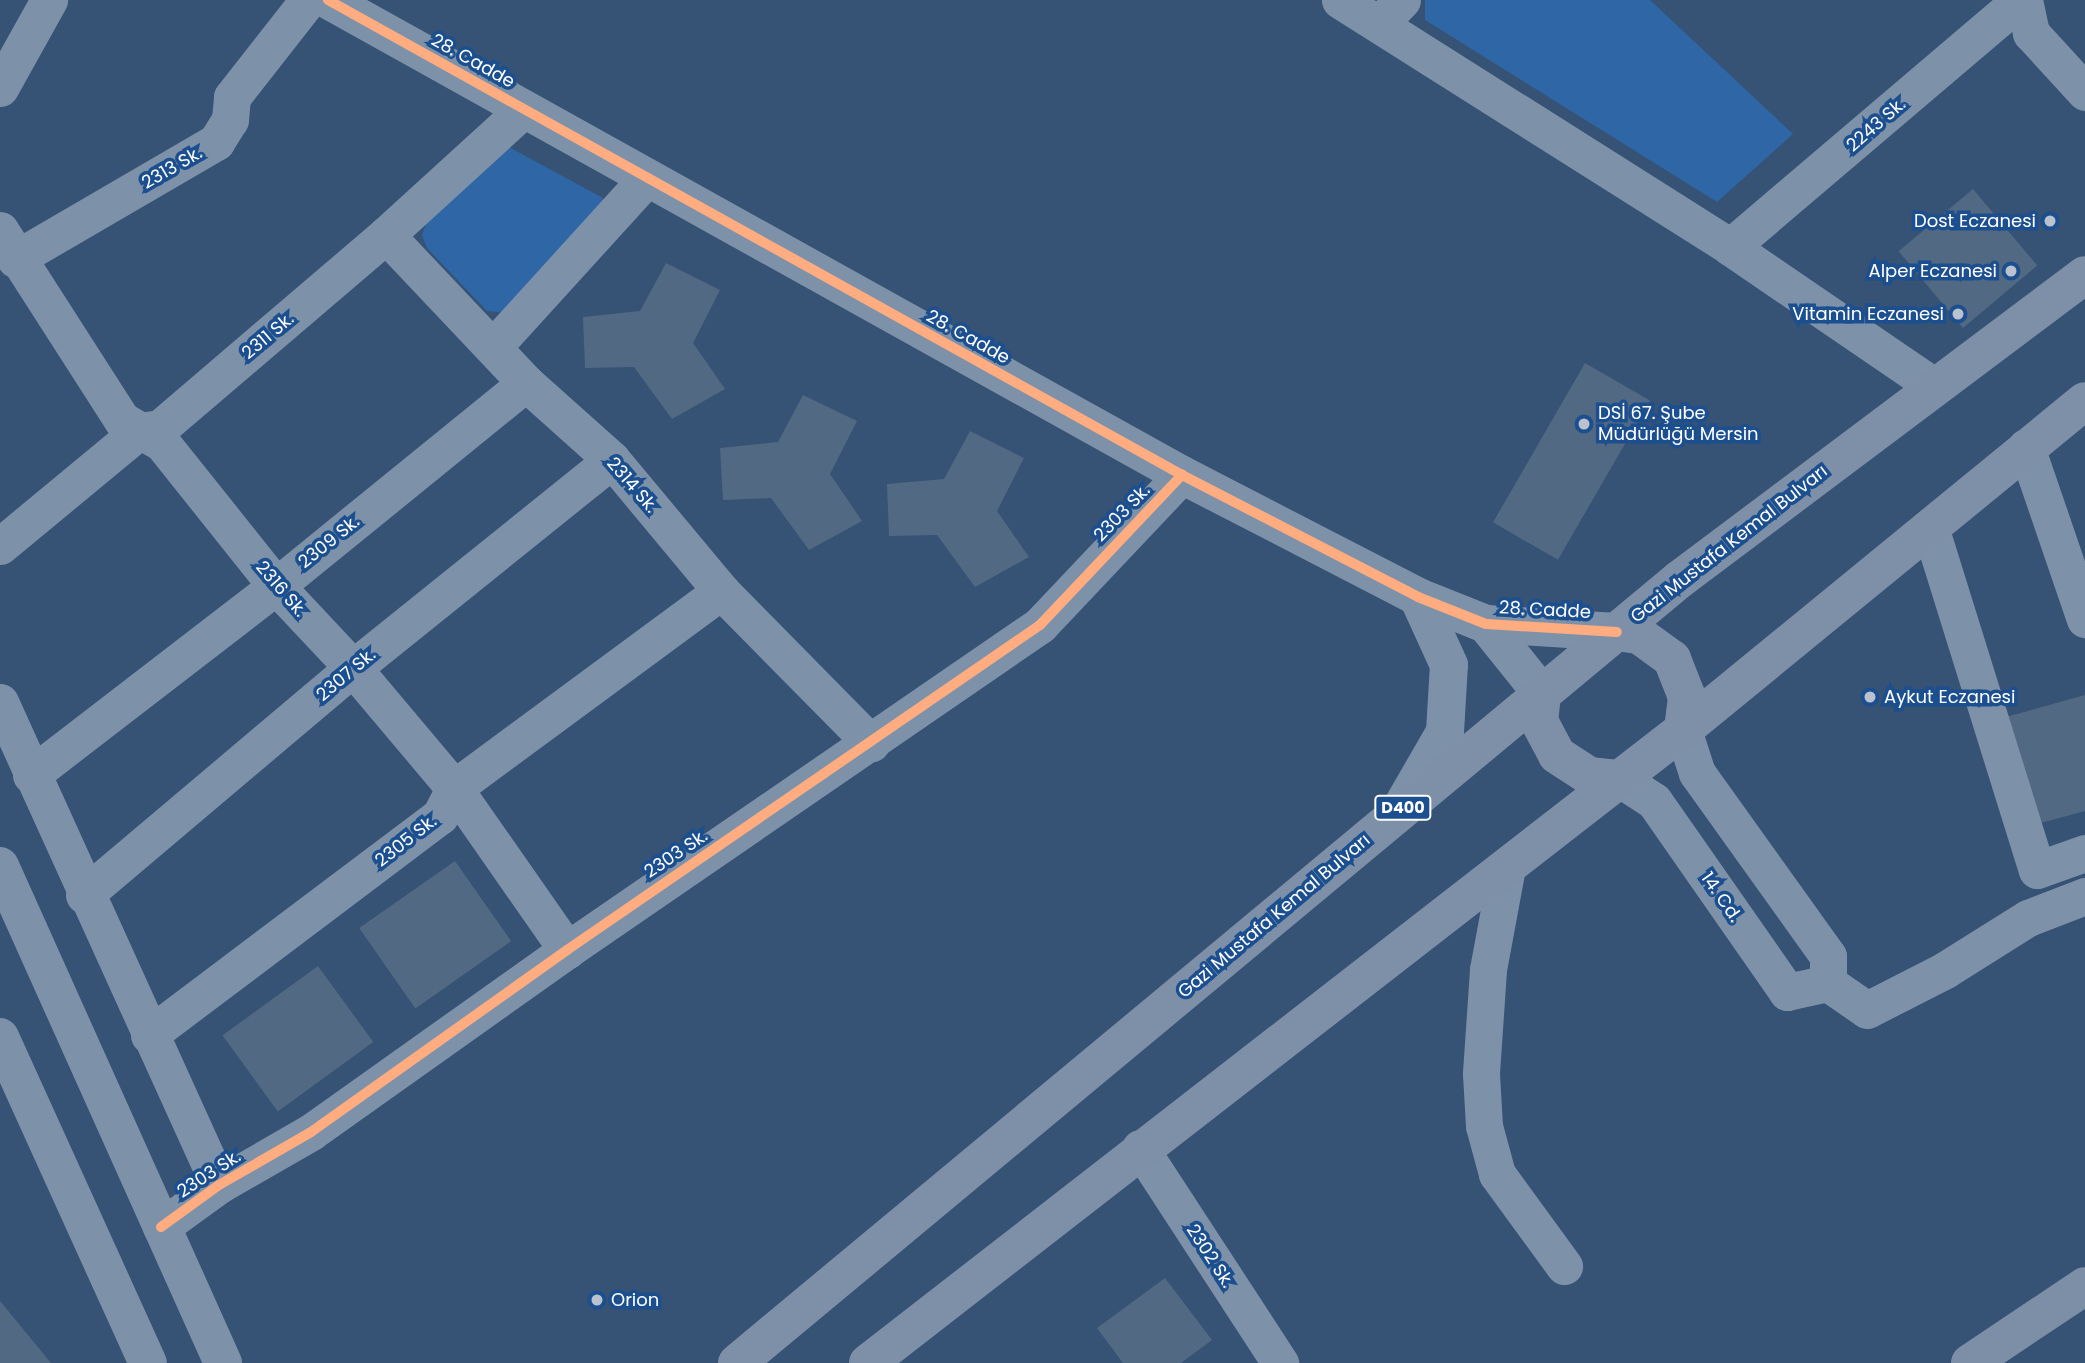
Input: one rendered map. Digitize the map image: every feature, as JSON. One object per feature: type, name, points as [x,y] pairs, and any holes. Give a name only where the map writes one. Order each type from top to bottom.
[{"type":"highway","name":"Gazi Mustafa Kemal Bulvarı","points":[[737,1363],[1617,632],[1934,386],[2085,275]]},
{"type":"highway","points":[[868,1363],[1140,1148],[1683,730],[2025,447],[2085,401]]},
{"type":"highway","points":[[1617,632],[1639,635],[1672,659],[1687,697],[1683,730]]},
{"type":"highway","points":[[1542,694],[1539,721],[1557,755],[1589,776],[1620,779]]},
{"type":"main road","points":[[1970,1363],[2085,1286]]},
{"type":"street","points":[[0,88],[49,0]]},
{"type":"street","name":"2313 Sk.","points":[[8,245],[216,142],[230,120],[232,97],[307,0]]},
{"type":"street","name":"28. Cadde","points":[[328,0],[645,180],[1182,475],[1418,597],[1486,624],[1617,632]]},
{"type":"street","points":[[1340,0],[1391,12],[1934,386]]},
{"type":"street","points":[[2022,0],[2031,33],[2085,92]]},
{"type":"street","name":"2243 Sk.","points":[[1730,247],[2022,0]]},
{"type":"street","name":"2311 Sk.","points":[[0,546],[139,432],[160,428],[386,235],[524,109]]},
{"type":"street","points":[[494,346],[645,180]]},
{"type":"street","name":"2314 Sk.","points":[[386,235],[494,346],[526,383],[612,460],[721,591],[871,743]]},
{"type":"street","name":"2316 Sk.","points":[[8,245],[122,419],[139,432],[162,443],[276,586],[354,668],[454,788],[567,950]]},
{"type":"street","name":"2309 Sk.","points":[[31,775],[276,586],[526,383]]},
{"type":"street","points":[[2025,447],[2085,619]]},
{"type":"street","name":"2307 Sk.","points":[[84,895],[354,668],[612,460]]},
{"type":"street","name":"2303 Sk.","points":[[161,1227],[219,1185],[311,1132],[567,950],[1040,625],[1182,475]]},
{"type":"street","points":[[1930,527],[2037,870],[2085,853]]},
{"type":"street","name":"2305 Sk.","points":[[149,1035],[440,816],[454,788],[721,591]]},
{"type":"street","points":[[1399,811],[1445,733],[1449,665],[1418,597]]},
{"type":"street","name":"28. Cadde","points":[[1486,624],[1542,694]]},
{"type":"street","name":"2303 Sk.","points":[[0,702],[84,895],[219,1185]]},
{"type":"street","points":[[1683,730],[1697,774],[1828,956],[1828,983],[1867,1010],[1945,970],[2028,918],[2085,896]]},
{"type":"street","name":"14. Cd.","points":[[1620,779],[1654,801],[1787,992],[1828,983]]},
{"type":"street","points":[[0,866],[223,1363]]},
{"type":"street","points":[[1507,867],[1488,970],[1481,1074],[1485,1126],[1497,1174],[1564,1266]]},
{"type":"street","points":[[0,1037],[148,1363]]},
{"type":"street","name":"2302 Sk.","points":[[1140,1148],[1270,1359]]},
{"type":"shaded area","points":[[1425,0],[1650,0],[1793,134],[1717,202],[1425,20]]},
{"type":"shaded area","points":[[507,146],[603,198],[601,208],[509,308],[499,312],[487,311],[427,248],[422,235],[428,218]]},
{"type":"building","points":[[1973,189],[2037,266],[1963,328],[1899,251]]},
{"type":"building","points":[[666,263],[720,290],[693,343],[725,389],[672,419],[634,367],[585,368],[583,317],[640,311]]},
{"type":"building","points":[[1585,363],[1650,400],[1558,560],[1493,522]]},
{"type":"building","points":[[803,395],[857,421],[830,474],[862,521],[809,550],[771,498],[723,500],[720,448],[778,442]]},
{"type":"building","points":[[970,431],[1024,458],[997,511],[1029,557],[975,587],[937,535],[889,536],[887,484],[944,479]]},
{"type":"building","points":[[2085,695],[2085,811],[2037,824],[2006,717]]},
{"type":"building","points":[[455,861],[511,941],[415,1008],[359,928]]},
{"type":"building","points":[[318,966],[373,1042],[278,1111],[223,1035]]},
{"type":"building","points":[[1165,1278],[1212,1340],[1181,1363],[1123,1363],[1097,1328]]},
{"type":"building","points":[[0,1301],[51,1363],[0,1363]]},
{"type":"cycle path","points":[[328,0],[1182,475],[1418,597],[1486,624],[1617,632]]},
{"type":"cycle path","points":[[161,1227],[219,1185],[311,1132],[567,950],[1040,625],[1182,475]]},
{"type":"place","name":"Dost Eczanesi","points":[[2050,221]]},
{"type":"place","name":"Alper Eczanesi","points":[[2011,271]]},
{"type":"place","name":"Vitamin Eczanesi","points":[[1958,314]]},
{"type":"place","name":"DSİ 67. Şube Müdürlüğü Mersin","points":[[1584,424]]},
{"type":"place","name":"Aykut Eczanesi","points":[[1870,697]]},
{"type":"place","name":"Orion","points":[[597,1300]]}]
